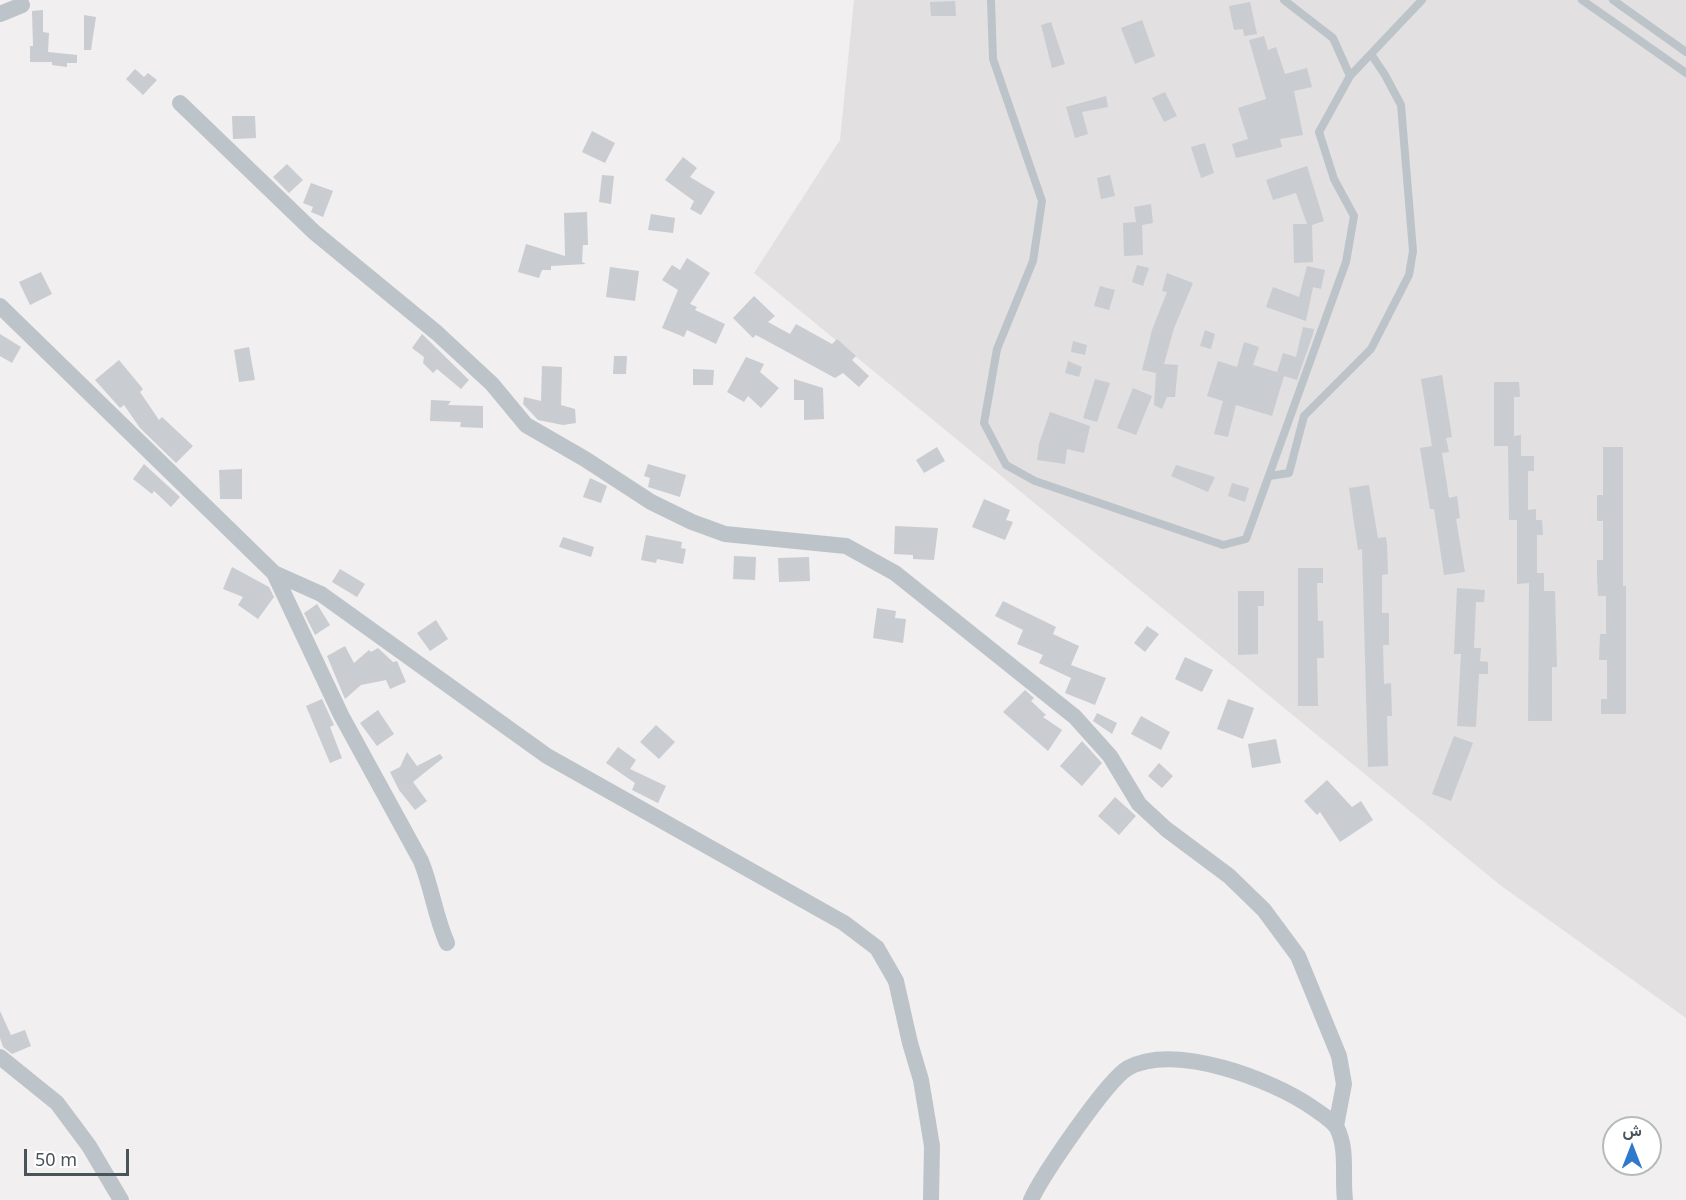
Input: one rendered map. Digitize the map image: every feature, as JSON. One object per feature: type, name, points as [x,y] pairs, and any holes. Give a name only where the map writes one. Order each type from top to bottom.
[{"type":"street","points":[[0,14],[22,5]]},
{"type":"street","points":[[180,103],[314,232],[437,333],[492,384],[526,425],[585,459],[651,502],[692,522],[724,534],[846,546],[895,573],[1075,717],[1110,756],[1139,804],[1166,829],[1229,876],[1264,910],[1298,956],[1339,1056],[1344,1084],[1336,1126],[1343,1146],[1344,1200]]},
{"type":"street","points":[[0,306],[274,573],[321,594],[547,756],[844,923],[877,948],[896,981],[921,1080],[932,1146],[931,1200]]},
{"type":"street","points":[[274,573],[341,715],[421,861],[428,879],[437,920],[447,943]]},
{"type":"street","points":[[0,1057],[57,1103],[89,1146],[121,1200]]},
{"type":"street","points":[[1031,1200],[1105,1090],[1128,1068],[1151,1062],[1181,1061],[1227,1068],[1290,1092],[1336,1126]]},
{"type":"lane","points":[[991,0],[993,59],[1042,201],[1033,261],[998,348],[984,423],[1006,465],[1035,481],[1222,545],[1246,539],[1346,262],[1354,216],[1334,179],[1319,132],[1350,76],[1422,0]]},
{"type":"lane","points":[[1284,0],[1333,38],[1350,76]]},
{"type":"lane","points":[[1582,0],[1686,73]]},
{"type":"lane","points":[[1613,0],[1686,52]]},
{"type":"lane","points":[[1269,476],[1289,473],[1304,416],[1371,349],[1409,275],[1413,250],[1401,105],[1386,75],[1371,54]]},
{"type":"shaded area","points":[[854,0],[1686,0],[1686,1018],[1500,885],[754,273],[840,140]]},
{"type":"building","points":[[955,1],[956,16],[931,16],[930,2]]},
{"type":"building","points":[[1250,2],[1257,34],[1244,36],[1243,29],[1234,30],[1229,6]]},
{"type":"building","points":[[43,10],[43,32],[49,33],[48,52],[77,55],[77,63],[67,63],[67,67],[52,65],[52,62],[30,62],[30,46],[33,46],[32,11]]},
{"type":"building","points":[[84,15],[96,17],[91,50],[84,50]]},
{"type":"building","points":[[1142,20],[1155,56],[1135,64],[1121,28]]},
{"type":"building","points":[[1051,22],[1065,64],[1052,68],[1041,25]]},
{"type":"building","points":[[1264,36],[1268,50],[1276,47],[1285,74],[1307,68],[1312,87],[1294,91],[1303,135],[1280,139],[1282,147],[1236,158],[1232,144],[1248,139],[1238,108],[1266,99],[1249,40]]},
{"type":"building","points":[[135,69],[144,77],[148,73],[157,80],[143,95],[126,79]]},
{"type":"building","points":[[1165,92],[1177,116],[1164,122],[1152,98]]},
{"type":"building","points":[[1106,96],[1108,107],[1082,112],[1088,134],[1075,138],[1066,107]]},
{"type":"building","points":[[232,116],[255,116],[256,138],[233,139]]},
{"type":"building","points":[[592,131],[615,143],[605,163],[582,152]]},
{"type":"building","points":[[1205,143],[1214,173],[1201,178],[1191,147]]},
{"type":"building","points":[[683,157],[697,168],[690,177],[715,192],[701,215],[690,209],[694,201],[665,180]]},
{"type":"building","points":[[287,164],[303,180],[289,193],[273,177]]},
{"type":"building","points":[[1307,166],[1324,221],[1312,225],[1313,262],[1294,263],[1293,224],[1307,224],[1296,193],[1273,200],[1266,180]]},
{"type":"building","points":[[602,175],[614,176],[611,204],[599,202]]},
{"type":"building","points":[[1110,175],[1115,196],[1101,199],[1097,178]]},
{"type":"building","points":[[311,183],[333,191],[323,217],[311,212],[313,207],[303,203]]},
{"type":"building","points":[[1151,204],[1153,223],[1142,225],[1143,255],[1124,256],[1123,223],[1136,222],[1134,207]]},
{"type":"building","points":[[587,212],[588,245],[583,245],[582,262],[586,264],[551,266],[551,270],[542,270],[539,278],[518,272],[526,244],[565,256],[564,213]]},
{"type":"building","points":[[651,214],[675,218],[673,233],[648,230]]},
{"type":"building","points":[[687,258],[710,273],[690,304],[697,307],[695,310],[725,324],[716,344],[687,330],[684,337],[662,328],[678,290],[662,280],[672,265],[680,270]]},
{"type":"building","points":[[1137,265],[1149,268],[1143,286],[1132,282]]},
{"type":"building","points":[[1307,266],[1325,270],[1321,289],[1313,287],[1306,321],[1266,307],[1273,287],[1299,297]]},
{"type":"building","points":[[610,267],[639,271],[635,301],[606,297]]},
{"type":"building","points":[[41,272],[52,294],[30,305],[19,282]]},
{"type":"building","points":[[1167,273],[1193,283],[1174,328],[1164,364],[1178,365],[1175,397],[1167,397],[1162,409],[1154,405],[1156,373],[1142,370],[1152,330],[1167,292],[1162,291]]},
{"type":"building","points":[[1100,286],[1115,290],[1109,310],[1094,306]]},
{"type":"building","points":[[754,296],[775,316],[768,322],[790,334],[796,324],[832,344],[837,339],[856,356],[852,360],[869,376],[859,387],[843,373],[835,378],[756,335],[753,338],[733,318]]},
{"type":"building","points":[[1303,327],[1314,329],[1297,380],[1284,376],[1272,416],[1236,405],[1228,437],[1214,434],[1223,401],[1207,396],[1218,361],[1237,367],[1244,342],[1259,347],[1253,365],[1277,372],[1283,353],[1296,357]]},
{"type":"building","points":[[1205,330],[1215,334],[1211,349],[1200,346]]},
{"type":"building","points":[[0,334],[21,347],[12,363],[0,356]]},
{"type":"building","points":[[422,334],[469,380],[461,389],[437,369],[433,373],[423,363],[424,357],[412,348]]},
{"type":"building","points":[[1073,341],[1087,345],[1085,355],[1071,352]]},
{"type":"building","points":[[249,347],[255,380],[239,382],[234,350]]},
{"type":"building","points":[[614,356],[627,356],[626,374],[613,374]]},
{"type":"building","points":[[746,357],[764,364],[760,372],[779,388],[761,408],[748,396],[744,402],[727,392]]},
{"type":"building","points":[[119,360],[143,389],[140,392],[159,420],[162,417],[193,446],[176,463],[140,428],[124,405],[120,408],[95,380]]},
{"type":"building","points":[[1068,361],[1082,367],[1079,377],[1065,373]]},
{"type":"building","points":[[542,366],[562,367],[561,405],[575,409],[576,423],[563,425],[538,420],[523,404],[524,397],[541,401]]},
{"type":"building","points":[[693,369],[714,370],[713,385],[693,385]]},
{"type":"building","points":[[1442,375],[1452,437],[1446,438],[1449,452],[1442,453],[1449,498],[1457,496],[1460,518],[1456,519],[1465,572],[1444,575],[1434,509],[1430,509],[1420,448],[1432,446],[1421,379]]},
{"type":"building","points":[[794,379],[823,388],[824,419],[804,420],[804,400],[794,400]]},
{"type":"building","points":[[1095,379],[1110,383],[1097,422],[1083,418]]},
{"type":"building","points":[[1494,382],[1519,382],[1520,397],[1514,397],[1514,436],[1521,435],[1521,456],[1534,456],[1534,471],[1528,471],[1528,510],[1536,509],[1536,520],[1542,520],[1543,535],[1537,535],[1537,573],[1544,573],[1544,591],[1555,591],[1557,667],[1552,667],[1552,721],[1528,721],[1529,583],[1517,584],[1517,520],[1509,520],[1508,446],[1494,446]]},
{"type":"building","points":[[1133,388],[1152,396],[1136,435],[1117,428]]},
{"type":"building","points":[[431,400],[451,401],[448,405],[483,406],[483,428],[460,427],[461,422],[430,421]]},
{"type":"building","points":[[1050,412],[1090,426],[1084,453],[1067,449],[1065,464],[1037,460],[1039,444]]},
{"type":"building","points":[[937,447],[945,461],[924,473],[916,460]]},
{"type":"building","points":[[1603,447],[1623,447],[1626,714],[1601,714],[1601,699],[1607,699],[1607,660],[1599,660],[1600,634],[1606,634],[1606,596],[1598,596],[1597,575],[1597,560],[1603,560],[1603,521],[1597,521],[1597,495],[1603,495]]},
{"type":"building","points":[[144,464],[180,497],[171,507],[154,491],[152,494],[133,479]]},
{"type":"building","points":[[648,464],[686,475],[680,497],[648,487],[650,478],[644,476]]},
{"type":"building","points":[[1176,465],[1215,477],[1208,492],[1171,476]]},
{"type":"building","points":[[242,469],[242,499],[220,499],[219,470]]},
{"type":"building","points":[[590,478],[607,486],[601,503],[583,497]]},
{"type":"building","points":[[1232,483],[1249,488],[1245,502],[1228,496]]},
{"type":"building","points":[[1369,485],[1378,538],[1386,537],[1387,545],[1388,574],[1382,575],[1382,613],[1389,613],[1389,645],[1383,645],[1384,684],[1391,683],[1392,716],[1387,716],[1388,766],[1368,767],[1362,549],[1358,550],[1349,488]]},
{"type":"building","points":[[984,499],[1010,510],[1006,520],[1013,522],[1005,540],[972,527]]},
{"type":"building","points":[[895,526],[938,528],[934,560],[913,559],[913,555],[894,554]]},
{"type":"building","points":[[646,535],[682,542],[681,548],[686,549],[683,564],[657,559],[656,563],[641,560]]},
{"type":"building","points":[[563,537],[594,547],[591,557],[559,547]]},
{"type":"building","points":[[734,556],[756,557],[755,580],[733,579]]},
{"type":"building","points":[[809,557],[810,581],[779,582],[778,558]]},
{"type":"building","points":[[232,567],[269,587],[274,597],[258,619],[238,605],[243,597],[223,589]]},
{"type":"building","points":[[1298,568],[1323,568],[1323,583],[1317,583],[1318,621],[1323,621],[1324,658],[1317,658],[1318,706],[1298,706]]},
{"type":"building","points":[[340,569],[365,584],[357,597],[332,582]]},
{"type":"building","points":[[1457,588],[1485,590],[1484,602],[1476,602],[1474,648],[1481,648],[1480,661],[1488,662],[1488,674],[1479,674],[1476,727],[1457,726],[1461,654],[1454,654]]},
{"type":"building","points":[[1238,591],[1264,591],[1264,606],[1258,606],[1258,654],[1238,655]]},
{"type":"building","points":[[1003,601],[1056,627],[1053,634],[1079,646],[1071,665],[1106,678],[1095,705],[1065,693],[1071,678],[1039,663],[1043,655],[1017,644],[1023,630],[995,616]]},
{"type":"building","points":[[317,604],[330,625],[315,635],[304,613]]},
{"type":"building","points":[[877,608],[896,611],[895,618],[906,619],[903,643],[873,638]]},
{"type":"building","points":[[436,620],[448,639],[430,651],[417,633]]},
{"type":"building","points":[[1147,626],[1159,634],[1145,652],[1134,643]]},
{"type":"building","points":[[345,646],[354,663],[369,650],[371,652],[378,648],[393,662],[397,661],[406,682],[390,689],[386,680],[361,685],[345,699],[327,656]]},
{"type":"building","points":[[1185,657],[1213,670],[1202,692],[1175,679]]},
{"type":"building","points":[[1025,690],[1034,698],[1031,701],[1046,715],[1043,717],[1062,730],[1048,751],[1003,712]]},
{"type":"building","points":[[322,699],[334,725],[330,727],[342,758],[330,763],[306,706]]},
{"type":"building","points":[[1228,699],[1254,708],[1243,739],[1217,729]]},
{"type":"building","points":[[378,710],[394,734],[377,746],[360,723]]},
{"type":"building","points":[[1097,713],[1117,723],[1112,734],[1093,721]]},
{"type":"building","points":[[1141,716],[1170,732],[1161,750],[1131,734]]},
{"type":"building","points":[[656,725],[675,742],[659,759],[640,742]]},
{"type":"building","points":[[1454,736],[1473,743],[1451,801],[1432,794]]},
{"type":"building","points":[[1276,739],[1281,763],[1252,768],[1248,744]]},
{"type":"building","points":[[1082,741],[1102,763],[1082,786],[1060,766]]},
{"type":"building","points":[[618,747],[636,760],[630,769],[666,786],[658,803],[632,790],[635,783],[606,763]]},
{"type":"building","points":[[407,752],[417,766],[440,754],[443,758],[413,782],[427,801],[415,810],[399,790],[390,772],[400,767]]},
{"type":"building","points":[[1159,763],[1173,776],[1162,788],[1148,776]]},
{"type":"building","points":[[1327,780],[1352,807],[1361,801],[1373,820],[1340,842],[1320,812],[1317,815],[1304,801]]},
{"type":"building","points":[[1115,797],[1136,816],[1119,835],[1098,816]]},
{"type":"building","points":[[0,1011],[11,1035],[25,1030],[31,1046],[12,1054],[3,1047],[0,1038]]}]
